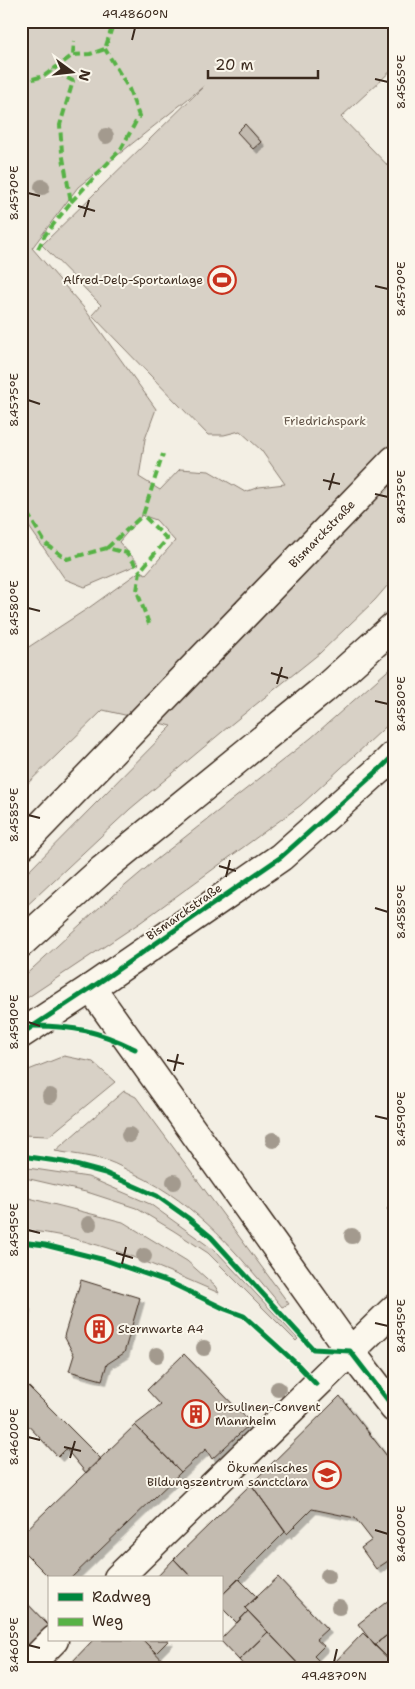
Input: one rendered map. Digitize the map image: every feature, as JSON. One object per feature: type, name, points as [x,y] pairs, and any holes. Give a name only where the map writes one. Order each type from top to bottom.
[{"type":"main road","name":"Bismarckstraße","points":[[21,846],[394,460]]},
{"type":"main road","points":[[21,943],[104,869],[323,690],[394,626]]},
{"type":"main road","name":"Bismarckstraße","points":[[21,1034],[281,857],[382,768],[394,755]]},
{"type":"main road","points":[[91,988],[350,1351],[394,1408]]},
{"type":"main road","points":[[120,1576],[394,1309]]},
{"type":"main road","points":[[33,1665],[52,1642]]},
{"type":"green space","name":"Friedrichspark","points":[[21,21],[394,21],[394,68],[341,117],[394,172],[394,578],[375,600],[320,653],[130,809],[21,911],[21,879],[172,726],[103,710],[21,790],[21,652],[90,607],[140,571],[146,574],[175,541],[156,520],[142,515],[119,542],[139,564],[85,587],[65,579],[21,515]],"holes":[[[204,86],[42,245],[101,305],[92,315],[208,435],[224,435],[240,431],[261,450],[285,484],[259,487],[245,492],[209,471],[180,469],[160,490],[139,477],[145,439],[156,409],[84,308],[32,248],[78,187]]]},
{"type":"green space","points":[[394,665],[394,719],[301,805],[141,922],[21,1002],[21,979],[93,913],[152,863],[311,738]]},
{"type":"green space","points":[[64,1056],[93,1062],[115,1082],[49,1136],[21,1135],[21,1075],[26,1071]]},
{"type":"green space","points":[[124,1091],[136,1097],[289,1304],[282,1307],[250,1268],[216,1232],[158,1186],[108,1161],[55,1151]]},
{"type":"green space","points":[[21,1167],[88,1177],[150,1204],[218,1253],[298,1339],[296,1341],[208,1253],[174,1231],[136,1208],[90,1193],[21,1177]]},
{"type":"green space","points":[[21,1196],[123,1222],[187,1261],[215,1286],[219,1293],[122,1253],[97,1245],[47,1233],[21,1230]]},
{"type":"building","points":[[245,124],[261,142],[253,149],[237,132]]},
{"type":"building","points":[[394,1202],[394,1216],[387,1209]]},
{"type":"building","name":"Sternwarte A4","points":[[81,1280],[140,1298],[124,1353],[107,1364],[102,1380],[69,1371],[74,1355],[64,1336]]},
{"type":"building","points":[[21,1300],[26,1305],[21,1369]]},
{"type":"building","name":"Ursulinen-Convent Mannheim","points":[[184,1354],[251,1423],[212,1459],[206,1449],[181,1472],[135,1425],[161,1405],[147,1390]]},
{"type":"building","points":[[21,1379],[101,1459],[86,1473],[66,1449],[58,1457],[21,1418]]},
{"type":"building","name":"Ökumenisches Bildungszentrum sanctclara","points":[[340,1396],[394,1465],[394,1568],[388,1561],[376,1569],[361,1548],[372,1540],[355,1518],[312,1509],[287,1534],[251,1484]]},
{"type":"building","points":[[135,1425],[181,1472],[73,1576],[48,1576],[21,1549],[21,1535]]},
{"type":"building","points":[[251,1484],[285,1532],[222,1595],[222,1576],[190,1576],[174,1559]]},
{"type":"building","points":[[174,1559],[190,1576],[158,1576]]},
{"type":"building","points":[[278,1577],[327,1629],[316,1639],[324,1646],[314,1656],[326,1668],[302,1668],[245,1608]]},
{"type":"building","points":[[239,1579],[257,1597],[245,1608],[248,1611],[237,1623],[222,1608],[222,1595]]},
{"type":"building","points":[[394,1596],[394,1630],[374,1645],[358,1624]]},
{"type":"building","points":[[21,1597],[48,1627],[21,1654]]},
{"type":"building","points":[[248,1611],[268,1632],[239,1660],[222,1642],[222,1638]]},
{"type":"building","points":[[268,1632],[302,1668],[246,1668],[239,1660]]},
{"type":"building","points":[[363,1633],[394,1664],[394,1668],[329,1668]]},
{"type":"building","points":[[389,1634],[394,1639],[394,1664],[374,1645]]},
{"type":"building","points":[[91,1642],[145,1642],[170,1668],[74,1668],[70,1664]]},
{"type":"building","points":[[145,1642],[167,1642],[156,1653]]},
{"type":"marked path","points":[[73,55],[90,54],[105,49],[114,21]]},
{"type":"marked path","points":[[21,82],[44,76],[73,55],[74,41]]},
{"type":"marked path","points":[[71,202],[121,149],[139,116],[129,89],[105,49]]},
{"type":"marked path","points":[[38,249],[45,235],[71,202],[62,152],[60,125],[73,81],[52,70]]},
{"type":"marked path","points":[[21,475],[24,466],[22,438]]},
{"type":"marked path","points":[[149,624],[137,591],[140,571],[167,539],[143,515],[163,454]]},
{"type":"marked path","points":[[21,503],[46,544],[67,559],[107,548],[127,553],[140,571]]},
{"type":"marked path","points":[[107,548],[143,515]]},
{"type":"cycle path","points":[[21,1034],[281,857],[394,755]]},
{"type":"cycle path","points":[[34,1026],[62,1027],[86,1031],[135,1049]]},
{"type":"cycle path","points":[[21,1156],[64,1162],[105,1173],[157,1196],[211,1237],[313,1349],[350,1351],[394,1408]]},
{"type":"cycle path","points":[[21,1242],[45,1245],[105,1260],[169,1282],[244,1316],[316,1384]]},
{"type":"place","name":"Alfred-Delp-Sportanlage","points":[[222,280]]},
{"type":"place","name":"Sternwarte A4","points":[[99,1329]]},
{"type":"place","name":"Ursulinen-Convent Mannheim","points":[[196,1414]]},
{"type":"place","name":"Ökumenisches Bildungszentrum sanctclara","points":[[327,1475]]}]
